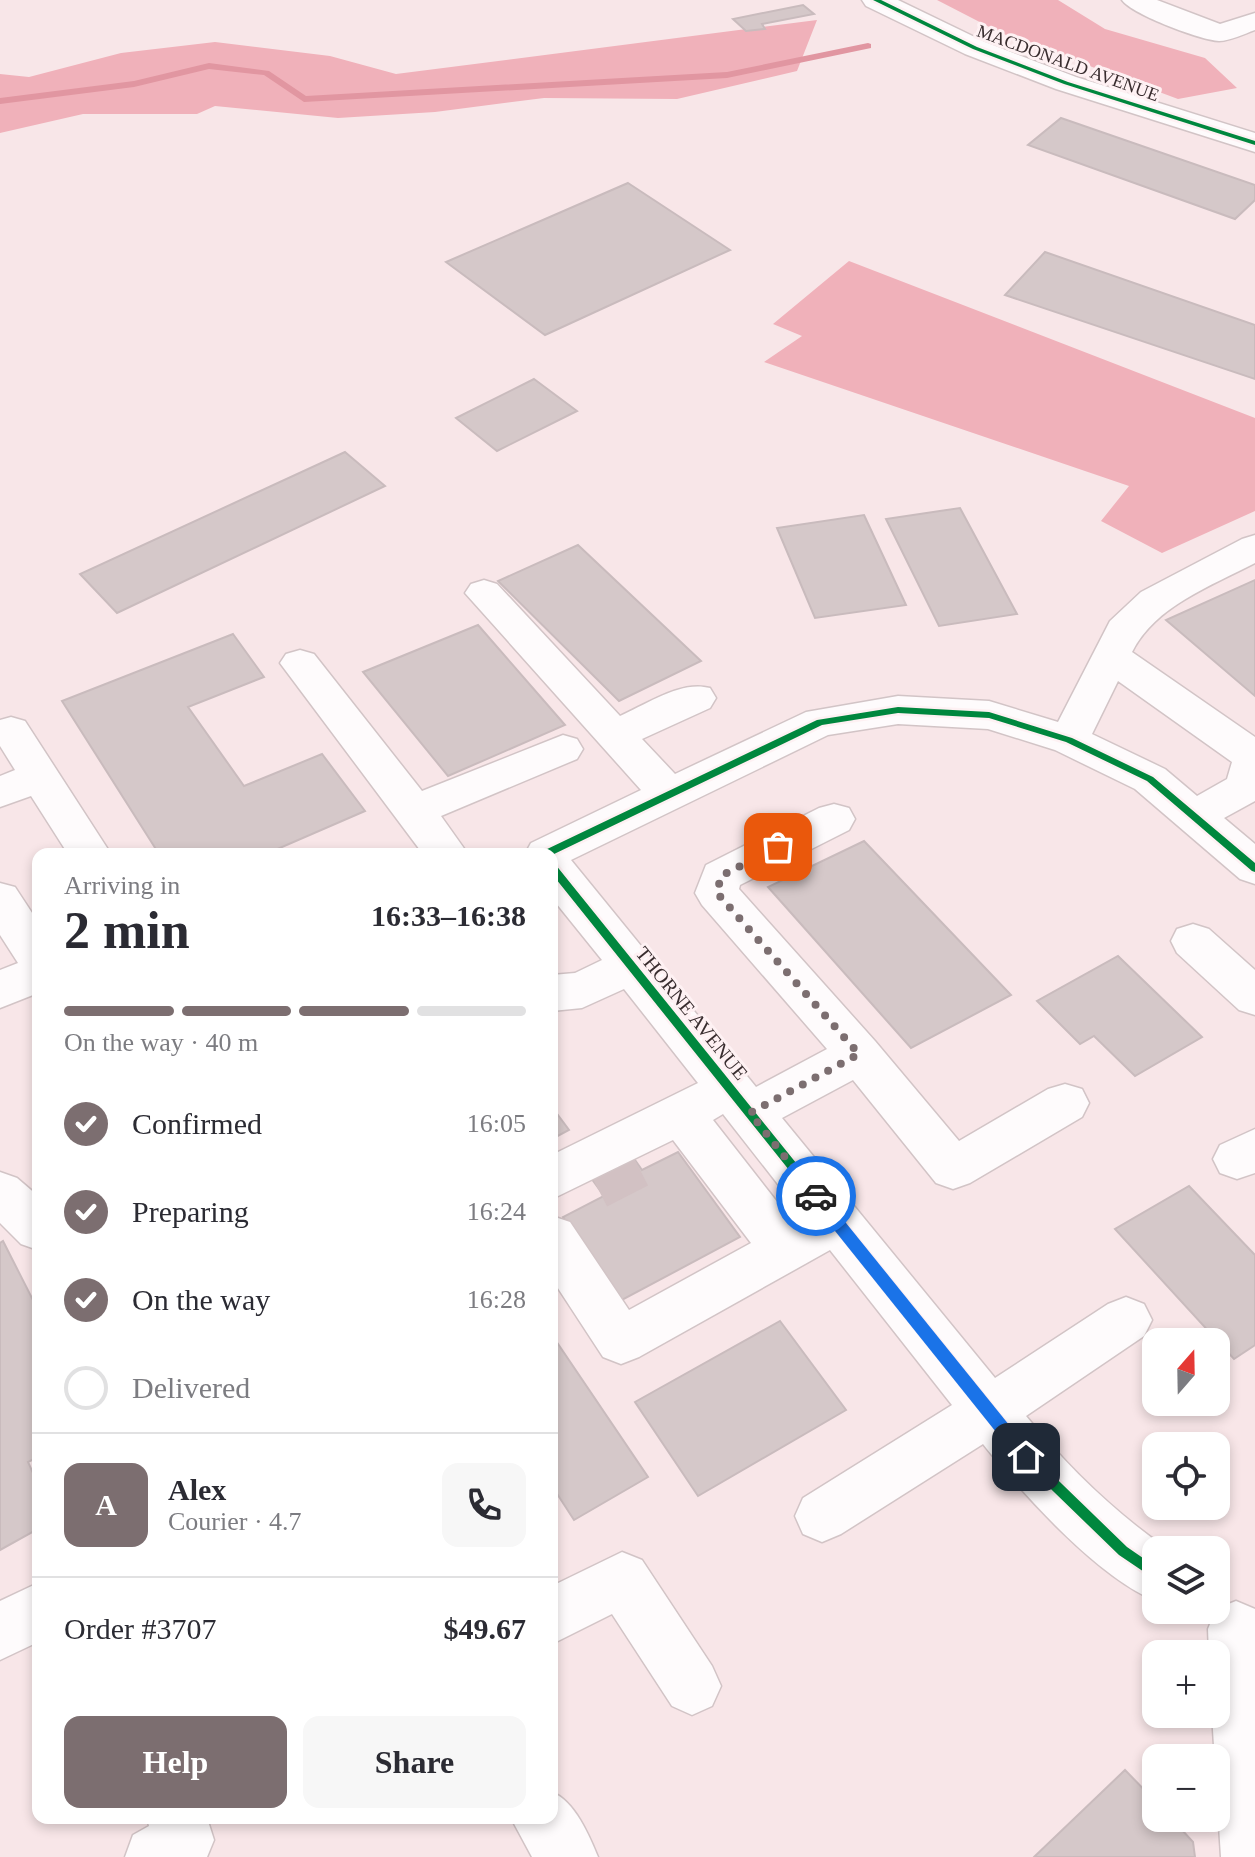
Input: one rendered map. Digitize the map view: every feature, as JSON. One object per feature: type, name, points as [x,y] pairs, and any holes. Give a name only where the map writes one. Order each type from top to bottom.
[{"type":"street","name":"MACDONALD AVENUE","points":[[876,0],[975,48],[1066,83],[1252,137]]},
{"type":"street","points":[[1136,0],[1164,14],[1220,33],[1255,21]]},
{"type":"street","points":[[1069,740],[1124,630],[1154,601],[1255,547]]},
{"type":"street","points":[[484,593],[670,795]]},
{"type":"street","points":[[1110,656],[1254,757],[1245,788],[1194,816]]},
{"type":"street","points":[[300,663],[442,848]]},
{"type":"street","points":[[614,735],[696,698]]},
{"type":"street","points":[[558,848],[820,722],[898,710],[989,715],[1069,740],[1150,779],[1194,816],[1247,851]]},
{"type":"street","points":[[11,731],[86,848]]},
{"type":"street","points":[[414,811],[563,749]]},
{"type":"street","points":[[0,792],[40,776]]},
{"type":"street","points":[[834,819],[721,876],[717,893],[859,1054],[953,1169],[1065,1103]]},
{"type":"street","name":"THORNE AVENUE","points":[[558,875],[1037,1468],[1123,1551],[1142,1564]]},
{"type":"street","points":[[0,899],[32,949]]},
{"type":"street","points":[[1193,941],[1255,997]]},
{"type":"street","points":[[558,992],[582,990],[631,966]]},
{"type":"street","points":[[0,990],[32,976]]},
{"type":"street","points":[[584,1176],[671,1118],[740,1101],[859,1054]]},
{"type":"street","points":[[584,1176],[649,1155],[671,1118]]},
{"type":"street","points":[[671,1118],[785,1249]]},
{"type":"street","points":[[0,1193],[32,1220]]},
{"type":"street","points":[[558,1246],[621,1341],[836,1221]]},
{"type":"street","points":[[822,1516],[1126,1320]]},
{"type":"street","points":[[558,1613],[622,1579],[692,1686]]},
{"type":"street","points":[[0,1632],[32,1614]]},
{"type":"street","points":[[1233,1625],[1251,1857]]},
{"type":"street","points":[[155,1857],[184,1840],[179,1824]]},
{"type":"street","points":[[545,1824],[568,1857]]},
{"type":"shaded area","points":[[937,0],[1058,0],[1105,29],[1205,58],[1237,88],[1178,99],[1001,33]]},
{"type":"shaded area","points":[[817,20],[797,71],[677,99],[544,98],[435,112],[338,118],[215,106],[197,114],[83,114],[0,133],[0,74],[29,77],[121,53],[215,42],[330,56],[396,74]]},
{"type":"shaded area","points":[[849,261],[1255,418],[1255,511],[1162,553],[1101,521],[1129,486],[764,362],[802,336],[773,324]]},
{"type":"building","points":[[803,5],[814,14],[762,24],[765,29],[746,31],[733,19]]},
{"type":"building","points":[[1061,118],[1255,185],[1255,200],[1235,219],[1028,145]]},
{"type":"building","points":[[628,183],[730,250],[545,335],[446,262]]},
{"type":"building","points":[[1045,252],[1255,325],[1255,379],[1005,295]]},
{"type":"building","points":[[534,379],[577,411],[497,451],[456,418]]},
{"type":"building","points":[[345,452],[385,486],[117,613],[80,574]]},
{"type":"building","points":[[960,508],[1017,614],[939,626],[886,519]]},
{"type":"building","points":[[864,515],[906,605],[815,618],[777,528]]},
{"type":"building","points":[[578,545],[701,661],[619,701],[498,581]]},
{"type":"building","points":[[1255,580],[1255,696],[1166,620]]},
{"type":"building","points":[[478,625],[565,725],[448,776],[363,672]]},
{"type":"building","points":[[233,634],[264,677],[188,707],[244,786],[322,754],[365,811],[280,848],[155,848],[62,701]]},
{"type":"building","points":[[864,841],[1011,995],[911,1048],[768,887]]},
{"type":"building","points":[[1118,956],[1202,1037],[1135,1076],[1094,1036],[1080,1044],[1037,1001]]},
{"type":"building","points":[[558,1115],[569,1130],[558,1136]]},
{"type":"building","points":[[626,1147],[642,1170],[678,1152],[740,1237],[620,1301],[563,1217],[604,1196],[584,1168]]},
{"type":"building","points":[[1189,1186],[1255,1255],[1255,1345],[1234,1359],[1230,1355],[1230,1328],[1206,1328],[1115,1229]]},
{"type":"building","points":[[3,1241],[32,1298],[32,1460],[28,1462],[32,1471],[32,1532],[0,1550],[0,1243]]},
{"type":"building","points":[[780,1321],[846,1410],[698,1496],[635,1402]]},
{"type":"building","points":[[558,1344],[648,1477],[574,1520],[558,1495]]},
{"type":"building","points":[[1125,1770],[1142,1788],[1142,1832],[1184,1832],[1193,1842],[1195,1857],[1034,1857]]},
{"type":"waterway","points":[[0,101],[134,84],[209,66],[266,73],[304,99],[727,75],[868,46]]},
{"type":"tunnel","points":[[595,1183],[636,1162]]},
{"type":"cycle path","points":[[876,0],[975,48],[1066,83],[1255,143]]},
{"type":"cycle path","points":[[558,848],[820,722],[898,710],[989,715],[1069,740],[1150,779],[1255,868]]},
{"type":"cycle path","points":[[558,874],[1026,1457],[1123,1551],[1142,1564]]},
{"type":"way so far","points":[[778,847],[721,876],[717,893],[859,1054],[750,1113],[816,1196]]},
{"type":"route","points":[[816,1196],[1026,1457]]}]
